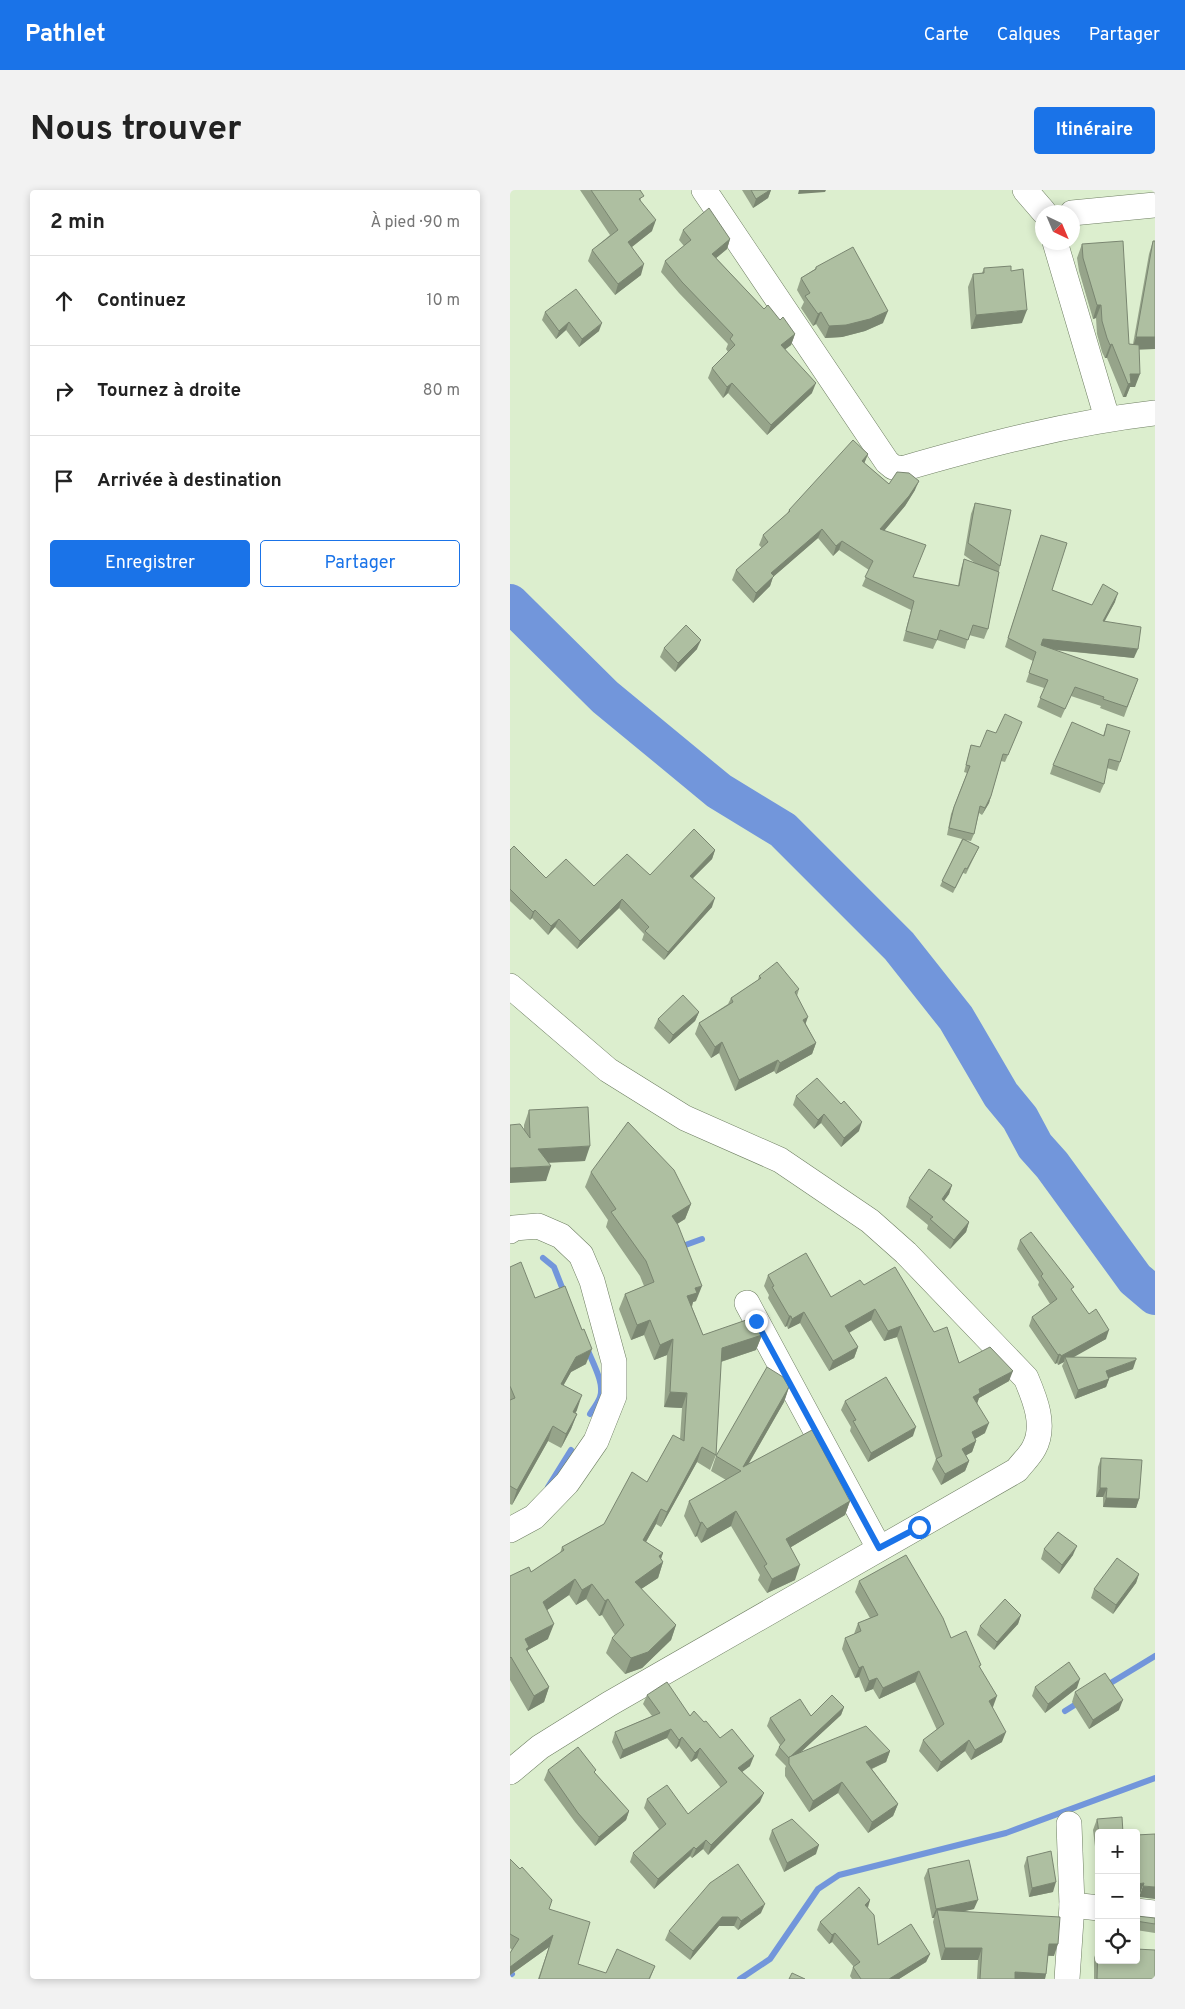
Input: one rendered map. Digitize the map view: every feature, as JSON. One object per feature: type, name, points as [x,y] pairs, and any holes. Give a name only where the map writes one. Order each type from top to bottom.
[{"type":"street","points":[[704,190],[887,462],[894,467],[902,469],[994,442],[1107,418],[1155,412]]},
{"type":"street","points":[[1025,190],[1038,205]]},
{"type":"street","points":[[1080,212],[1155,205]]},
{"type":"street","points":[[1056,250],[1107,418]]},
{"type":"street","points":[[510,986],[608,1070],[684,1118],[780,1160],[870,1221],[906,1253],[1026,1378],[1035,1399],[1040,1424],[1035,1447],[1017,1470],[609,1704],[540,1747],[510,1772]]},
{"type":"street","points":[[510,1231],[514,1228],[538,1226],[561,1236],[581,1255],[592,1281],[614,1362],[614,1396],[596,1441],[567,1483],[534,1518],[510,1530]]},
{"type":"street","points":[[746,1303],[879,1548]]},
{"type":"street","points":[[1067,1979],[1072,1906],[1069,1824]]},
{"type":"street","points":[[1072,1906],[1095,1908]]},
{"type":"street","points":[[1140,1912],[1155,1913]]},
{"type":"building","points":[[591,190],[640,190],[644,196],[639,199],[656,220],[628,242],[644,264],[618,284],[592,250],[618,230]]},
{"type":"building","points":[[751,190],[770,190],[756,199]]},
{"type":"building","points":[[709,208],[730,239],[712,254],[764,309],[768,305],[780,320],[783,317],[795,334],[781,345],[816,383],[771,425],[732,383],[727,387],[712,368],[735,345],[730,339],[733,335],[682,282],[665,261],[691,240],[683,230]]},
{"type":"building","points":[[1123,241],[1129,344],[1139,345],[1140,374],[1130,374],[1131,383],[1128,384],[1112,344],[1110,345],[1107,338],[1102,321],[1101,305],[1097,305],[1083,258],[1082,244]]},
{"type":"building","points":[[1153,241],[1155,241],[1155,337],[1136,337]]},
{"type":"building","points":[[853,247],[888,311],[870,319],[846,325],[829,326],[821,312],[818,314],[805,296],[810,293],[801,278],[816,269],[816,267]]},
{"type":"building","points":[[1011,266],[1011,271],[1023,269],[1027,310],[976,315],[973,274],[984,273],[984,268]]},
{"type":"building","points":[[576,289],[602,323],[582,339],[569,322],[559,331],[545,312]]},
{"type":"building","points":[[853,440],[868,454],[862,461],[889,484],[897,472],[909,473],[919,481],[909,496],[880,529],[926,545],[913,577],[959,586],[964,559],[999,572],[988,629],[973,625],[968,640],[940,630],[937,640],[906,631],[914,601],[865,577],[873,561],[842,541],[836,546],[822,529],[771,573],[774,576],[756,593],[736,570],[768,542],[763,535],[790,511]]},
{"type":"building","points":[[975,503],[1011,510],[1000,566],[968,543]]},
{"type":"building","points":[[1041,535],[1067,543],[1052,590],[1092,605],[1103,584],[1118,593],[1103,621],[1141,627],[1138,649],[1043,639],[1041,645],[1138,679],[1127,707],[1075,687],[1065,709],[1040,698],[1048,680],[1029,673],[1036,652],[1008,638]]},
{"type":"building","points":[[686,625],[701,640],[678,663],[664,648]]},
{"type":"building","points":[[1005,714],[1022,722],[1008,755],[1003,754],[991,796],[985,808],[980,806],[974,834],[949,828],[954,807],[970,766],[966,765],[971,745],[980,747],[987,730],[996,733]]},
{"type":"building","points":[[1072,722],[1104,736],[1107,724],[1130,731],[1120,762],[1109,759],[1104,784],[1053,765]]},
{"type":"building","points":[[694,829],[715,850],[690,876],[715,898],[668,952],[645,931],[649,927],[622,899],[580,941],[559,919],[551,926],[535,910],[533,912],[510,889],[510,850],[514,846],[546,878],[566,859],[594,886],[627,854],[650,875]]},
{"type":"building","points":[[963,839],[979,847],[955,888],[942,881]]},
{"type":"building","points":[[777,962],[799,989],[795,992],[808,1017],[803,1020],[816,1043],[780,1063],[778,1060],[739,1080],[722,1042],[715,1047],[699,1023],[733,1002],[731,998],[761,978],[759,976]]},
{"type":"building","points":[[683,995],[699,1012],[673,1035],[658,1019]]},
{"type":"building","points":[[817,1078],[841,1104],[844,1101],[862,1122],[844,1138],[824,1114],[818,1120],[796,1096]]},
{"type":"building","points":[[588,1107],[590,1146],[538,1149],[551,1166],[510,1168],[510,1125],[520,1124],[530,1138],[529,1110]]},
{"type":"building","points":[[628,1122],[674,1170],[691,1204],[672,1216],[678,1225],[702,1286],[695,1288],[697,1293],[687,1296],[703,1335],[752,1318],[762,1335],[722,1348],[716,1455],[702,1447],[667,1512],[661,1509],[643,1540],[663,1553],[659,1556],[663,1562],[635,1582],[676,1625],[648,1652],[631,1658],[612,1638],[624,1625],[608,1599],[605,1601],[592,1584],[582,1590],[575,1579],[543,1602],[554,1624],[525,1639],[529,1647],[526,1649],[549,1687],[534,1696],[510,1658],[510,1576],[529,1567],[531,1572],[564,1550],[562,1547],[604,1524],[632,1472],[647,1482],[673,1435],[684,1441],[687,1393],[670,1392],[673,1339],[660,1345],[650,1320],[637,1325],[625,1294],[654,1282],[646,1261],[611,1212],[616,1209],[591,1172]]},
{"type":"building","points":[[929,1169],[952,1185],[942,1199],[969,1222],[954,1240],[930,1219],[933,1217],[909,1198]]},
{"type":"building","points":[[1031,1232],[1074,1287],[1071,1289],[1089,1314],[1096,1309],[1109,1330],[1061,1356],[1060,1354],[1058,1355],[1032,1317],[1057,1299],[1020,1240]]},
{"type":"building","points":[[806,1253],[831,1297],[860,1280],[864,1285],[895,1267],[934,1332],[947,1327],[959,1363],[990,1347],[1013,1371],[979,1389],[980,1393],[973,1397],[989,1423],[972,1432],[976,1441],[962,1449],[969,1461],[945,1474],[936,1459],[942,1456],[901,1326],[888,1331],[875,1309],[845,1326],[858,1347],[833,1361],[804,1312],[792,1319],[789,1316],[772,1287],[774,1286],[768,1275]]},
{"type":"building","points":[[521,1262],[535,1298],[565,1286],[582,1330],[584,1329],[592,1349],[576,1357],[561,1384],[582,1395],[573,1412],[577,1414],[566,1434],[553,1426],[517,1490],[510,1486],[510,1400],[515,1398],[510,1386],[510,1267]]},
{"type":"building","points":[[1065,1357],[1136,1358],[1136,1360],[1106,1371],[1109,1379],[1078,1390]]},
{"type":"building","points":[[767,1367],[783,1377],[789,1387],[743,1467],[812,1430],[850,1501],[786,1539],[800,1565],[772,1579],[764,1566],[767,1564],[736,1511],[707,1529],[702,1522],[700,1523],[689,1501],[741,1471],[716,1456]]},
{"type":"building","points":[[886,1377],[916,1427],[871,1453],[853,1421],[856,1420],[845,1401]]},
{"type":"building","points":[[1101,1458],[1142,1460],[1139,1499],[1106,1498],[1107,1488],[1100,1488]]},
{"type":"building","points":[[1058,1532],[1077,1546],[1062,1565],[1044,1549]]},
{"type":"building","points":[[906,1555],[943,1618],[951,1638],[966,1631],[981,1665],[979,1666],[997,1696],[989,1701],[1006,1732],[975,1750],[969,1740],[941,1762],[923,1740],[944,1724],[919,1671],[883,1688],[877,1678],[869,1681],[863,1666],[859,1668],[845,1638],[861,1631],[858,1623],[878,1615],[859,1581]]},
{"type":"building","points":[[1117,1558],[1139,1574],[1116,1605],[1094,1589]]},
{"type":"building","points":[[1005,1599],[1021,1615],[997,1642],[980,1626]]},
{"type":"building","points":[[1069,1662],[1080,1679],[1048,1704],[1035,1687]]},
{"type":"building","points":[[1105,1673],[1123,1700],[1093,1720],[1075,1692]]},
{"type":"building","points":[[667,1682],[690,1716],[694,1711],[704,1722],[706,1721],[720,1738],[732,1729],[754,1756],[738,1768],[764,1793],[711,1845],[706,1840],[696,1849],[694,1847],[658,1879],[633,1853],[666,1824],[647,1799],[667,1785],[688,1814],[727,1782],[700,1748],[695,1753],[682,1737],[679,1740],[671,1729],[623,1750],[615,1732],[660,1713],[647,1695]]},
{"type":"building","points":[[832,1695],[844,1707],[789,1758],[779,1747],[785,1740],[770,1718],[800,1699],[811,1716]]},
{"type":"building","points":[[866,1726],[890,1751],[866,1762],[898,1804],[872,1822],[842,1782],[813,1801],[789,1764],[789,1757]]},
{"type":"building","points":[[578,1747],[596,1770],[594,1772],[629,1811],[599,1837],[578,1813],[548,1770]]},
{"type":"building","points":[[1122,1817],[1123,1829],[1098,1829],[1097,1819]]},
{"type":"building","points":[[792,1819],[819,1845],[787,1863],[772,1830]]},
{"type":"building","points":[[1155,1834],[1155,1887],[1143,1886],[1144,1883],[1140,1884],[1140,1835]]},
{"type":"building","points":[[1051,1851],[1056,1882],[1032,1888],[1027,1857]]},
{"type":"building","points":[[510,1859],[520,1869],[522,1867],[552,1900],[549,1909],[590,1922],[578,1964],[606,1973],[617,1949],[655,1966],[649,1979],[539,1979],[553,1935],[510,1967],[510,1953],[519,1939],[510,1934]]},
{"type":"building","points":[[969,1860],[978,1900],[936,1909],[928,1869]]},
{"type":"building","points":[[738,1864],[765,1904],[741,1921],[738,1917],[722,1917],[693,1951],[669,1931],[710,1883]]},
{"type":"building","points":[[859,1887],[870,1900],[865,1905],[874,1915],[878,1945],[911,1924],[930,1954],[889,1979],[861,1979],[853,1967],[860,1962],[835,1933],[832,1935],[820,1922]]},
{"type":"building","points":[[937,1910],[1060,1917],[1058,1944],[1049,1944],[1046,1974],[1015,1972],[1015,1979],[980,1979],[982,1948],[945,1948]]},
{"type":"building","points":[[1140,1916],[1155,1918],[1155,1924],[1140,1922]]},
{"type":"building","points":[[1140,1949],[1155,1950],[1155,1979],[1097,1979],[1097,1964],[1140,1964]]},
{"type":"building","points":[[792,1973],[805,1979],[789,1979]]},
{"type":"waterway","points":[[510,603],[605,697],[719,791],[783,830],[899,946],[956,1018],[1001,1095],[1020,1118],[1035,1146],[1052,1165],[1135,1279],[1155,1296]]},
{"type":"waterway","points":[[680,1247],[702,1239]]},
{"type":"waterway","points":[[543,1258],[554,1267],[565,1295]]},
{"type":"waterway","points":[[587,1348],[601,1385],[599,1399],[590,1414]]},
{"type":"waterway","points":[[548,1487],[571,1450]]},
{"type":"waterway","points":[[1104,1687],[1155,1656]]},
{"type":"waterway","points":[[1065,1711],[1081,1701]]},
{"type":"waterway","points":[[740,1979],[770,1959],[818,1889],[839,1875],[1006,1833],[1155,1778]]},
{"type":"route","points":[[756,1321],[879,1548],[919,1527]]}]
